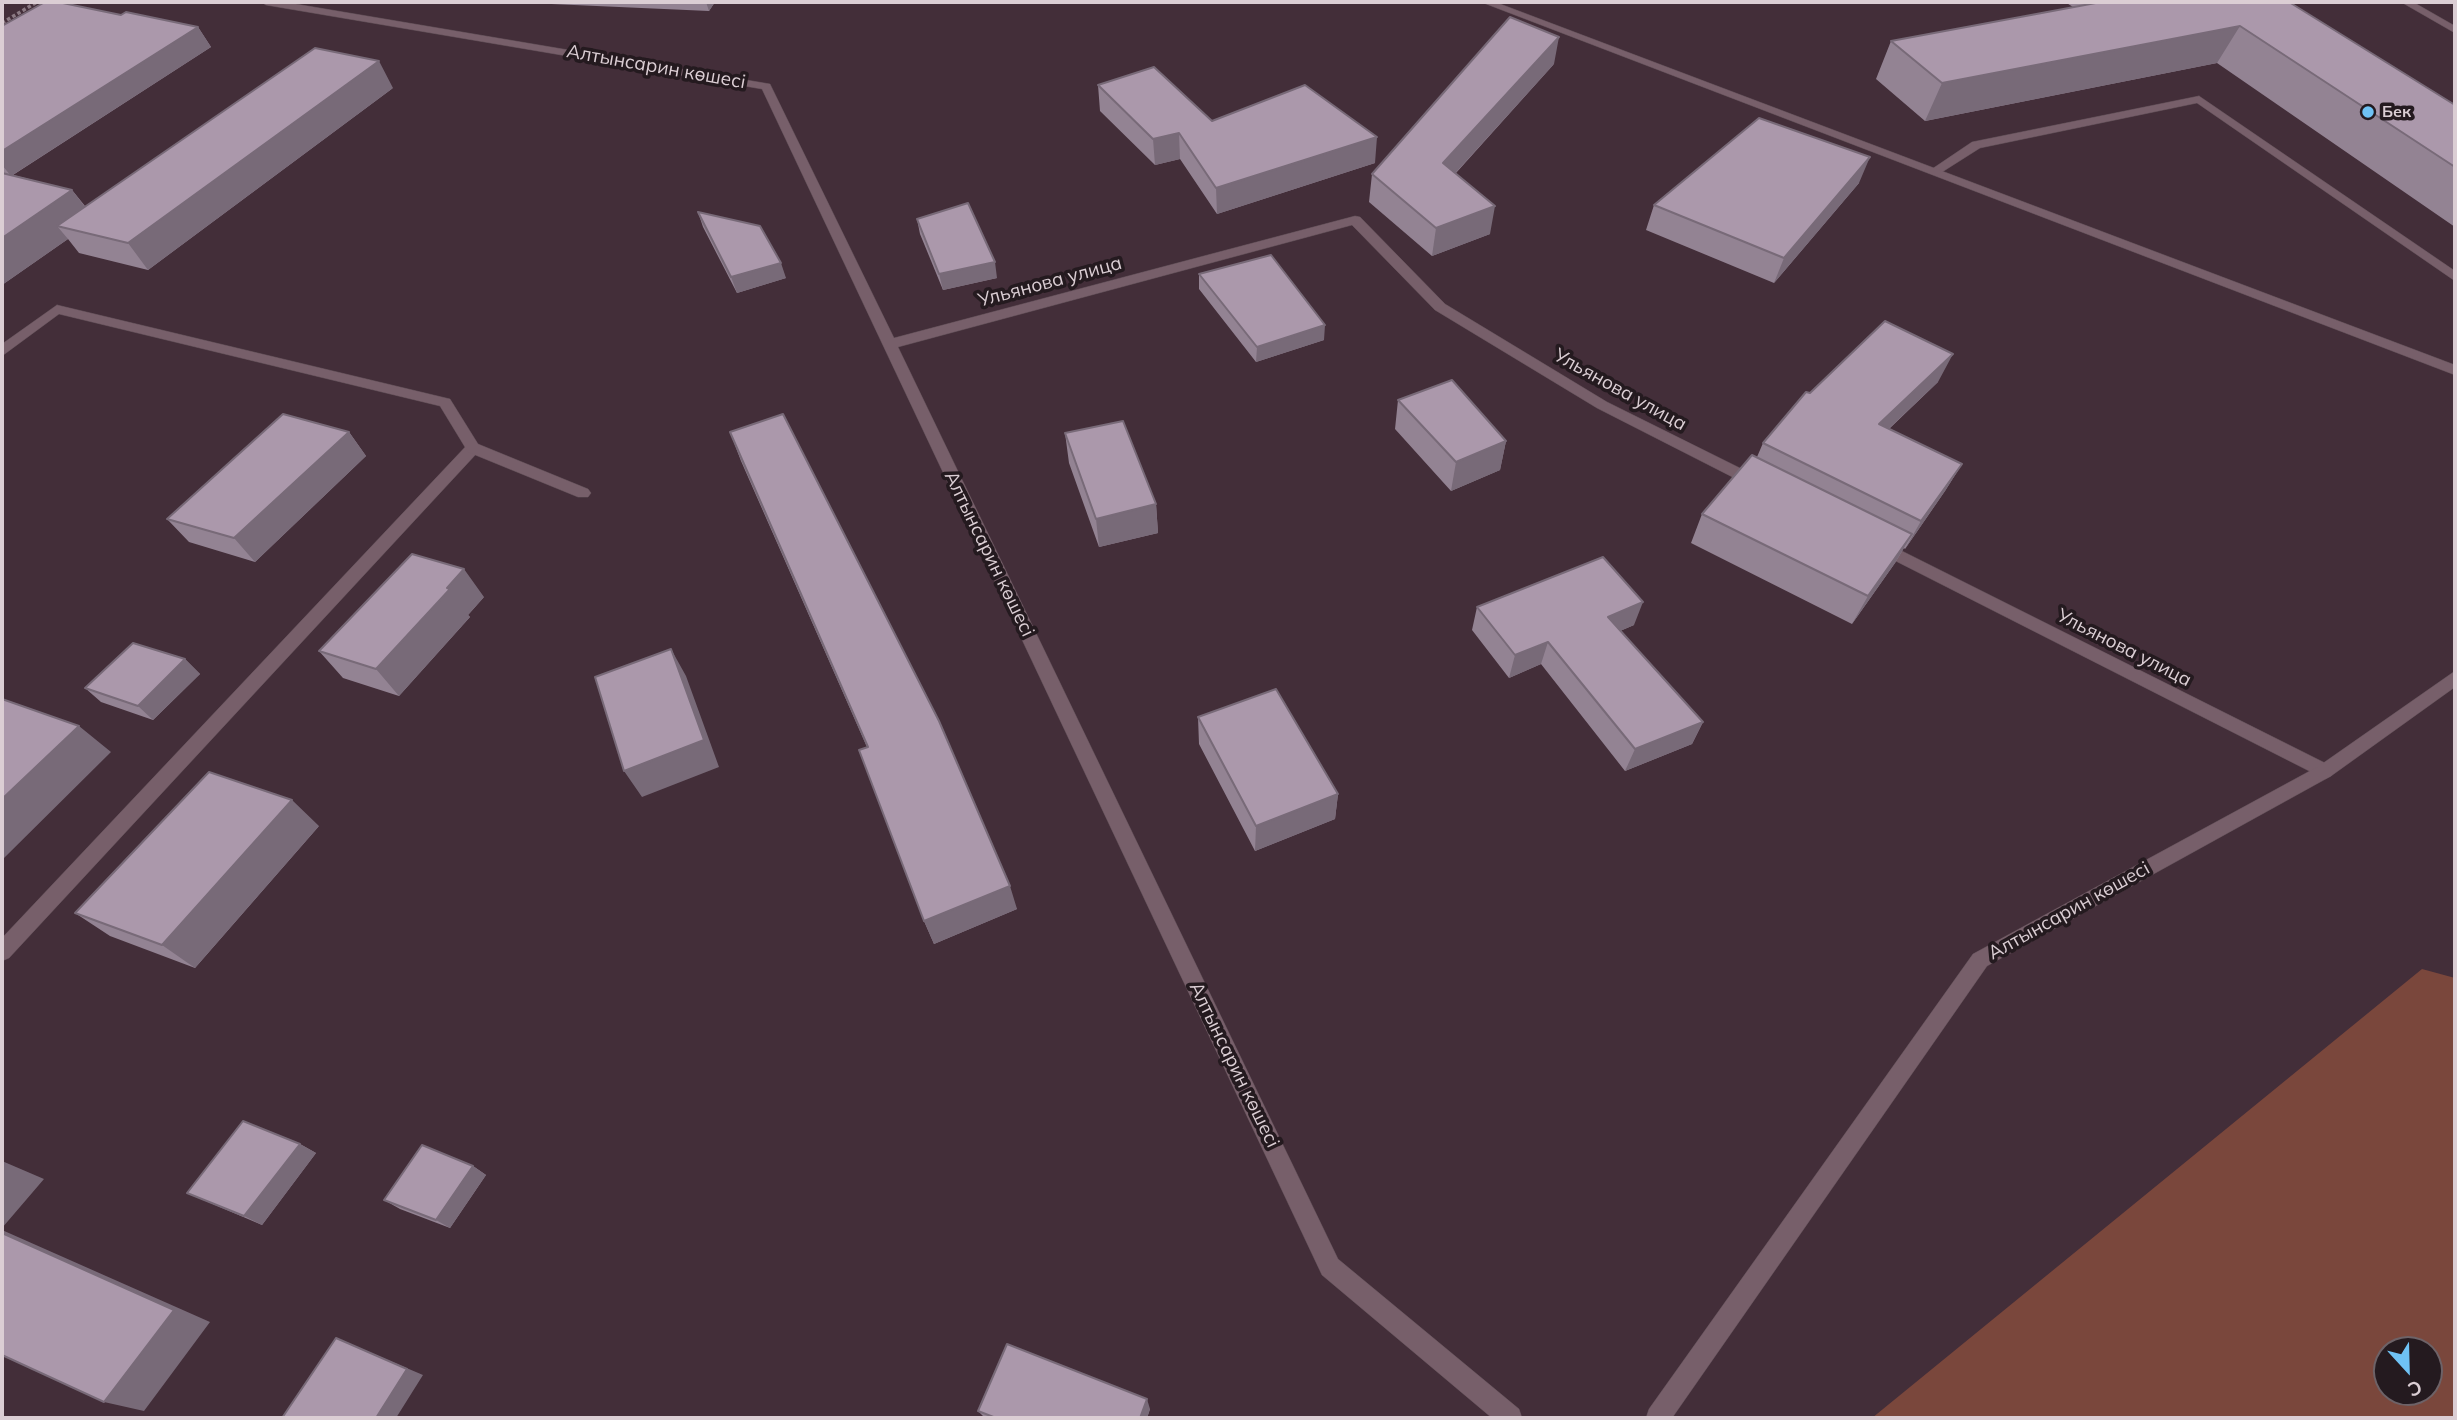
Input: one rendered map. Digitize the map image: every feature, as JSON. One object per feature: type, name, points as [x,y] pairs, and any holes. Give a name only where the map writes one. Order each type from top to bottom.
[{"type":"street","name":"Алтынсарин көшесі","points":[[266,2],[766,86],[1330,1267],[1510,1418]]},
{"type":"street","points":[[1486,2],[2455,370]]},
{"type":"street","points":[[2410,2],[2455,30]]},
{"type":"street","points":[[1935,171],[1976,145],[2199,99],[2455,277]]},
{"type":"street","name":"Ульянова улица","points":[[890,344],[1355,220],[1440,307],[1602,405],[1776,493]]},
{"type":"street","points":[[2,351],[57,309],[445,401],[473,448],[583,493]]},
{"type":"street","points":[[2,952],[473,448]]},
{"type":"street","name":"Ульянова улица","points":[[1864,537],[2325,771]]},
{"type":"street","name":"Алтынсарин көшесі","points":[[1658,1418],[1980,960],[2325,771],[2455,678]]},
{"type":"path","points":[[2,23],[37,2]]},
{"type":"shaded area","points":[[2422,969],[2455,978],[2455,1418],[1872,1418]]},
{"type":"building","points":[[45,2],[58,2],[121,15],[126,12],[198,27],[2,151],[2,26]]},
{"type":"building","points":[[2101,2],[2289,2],[2455,105],[2455,167],[2240,26],[1942,83],[1891,41]]},
{"type":"building","points":[[1510,17],[1559,37],[1443,163],[1495,206],[1436,228],[1372,174]]},
{"type":"building","points":[[315,48],[379,61],[128,243],[57,226]]},
{"type":"building","points":[[1154,67],[1212,121],[1305,85],[1377,137],[1216,188],[1179,133],[1153,139],[1098,85]]},
{"type":"building","points":[[1759,118],[1870,157],[1784,258],[1654,205]]},
{"type":"building","points":[[2,173],[72,190],[2,238]]},
{"type":"building","points":[[968,203],[995,262],[939,274],[917,219]]},
{"type":"building","points":[[698,212],[760,226],[781,263],[731,277]]},
{"type":"building","points":[[1271,255],[1325,325],[1257,347],[1199,274]]},
{"type":"building","points":[[1885,321],[1953,354],[1879,424],[1962,464],[1921,521],[1763,443],[1806,392],[1810,393]]},
{"type":"building","points":[[1452,380],[1506,441],[1456,462],[1398,400]]},
{"type":"building","points":[[283,414],[349,432],[234,538],[167,519]]},
{"type":"building","points":[[783,414],[939,721],[1010,886],[924,921],[859,750],[868,747],[730,432]]},
{"type":"building","points":[[1123,421],[1156,504],[1096,519],[1065,433]]},
{"type":"building","points":[[1752,455],[1912,534],[1868,596],[1702,514]]},
{"type":"building","points":[[412,554],[464,569],[447,588],[450,589],[376,669],[319,651]]},
{"type":"building","points":[[1603,557],[1643,602],[1608,617],[1703,722],[1635,749],[1548,642],[1515,655],[1477,607]]},
{"type":"building","points":[[133,643],[185,659],[138,706],[85,688]]},
{"type":"building","points":[[671,649],[704,740],[624,771],[595,677]]},
{"type":"building","points":[[1276,689],[1338,794],[1256,826],[1198,717]]},
{"type":"building","points":[[2,699],[79,726],[2,799]]},
{"type":"building","points":[[209,772],[292,800],[162,945],[75,913]]},
{"type":"building","points":[[243,1121],[300,1144],[244,1216],[187,1193]]},
{"type":"building","points":[[422,1145],[473,1166],[436,1220],[384,1200]]},
{"type":"building","points":[[2,1233],[174,1310],[104,1402],[2,1355]]},
{"type":"building","points":[[336,1338],[407,1369],[376,1418],[282,1418]]},
{"type":"building","points":[[1007,1344],[1147,1399],[1140,1418],[996,1418],[978,1411]]},
{"type":"place","name":"Бек","points":[[2368,112]]}]
